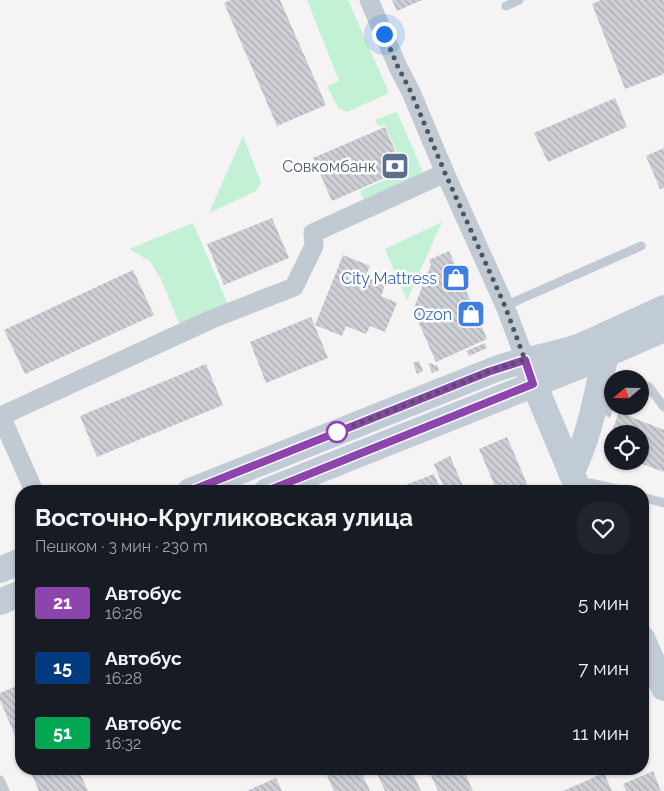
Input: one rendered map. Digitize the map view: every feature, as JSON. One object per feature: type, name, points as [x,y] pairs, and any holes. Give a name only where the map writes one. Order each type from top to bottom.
[{"type":"street","points":[[369,0],[505,306],[533,384],[576,483]]},
{"type":"street","points":[[31,485],[1,416],[205,323],[294,287],[314,246],[314,233],[445,173]]},
{"type":"street","points":[[205,485],[488,372],[525,360],[568,351],[664,308]]},
{"type":"street","points":[[281,485],[606,356],[664,329]]},
{"type":"street","points":[[576,483],[581,455],[606,356]]},
{"type":"street","points":[[0,570],[15,564]]},
{"type":"street","points":[[0,602],[15,596]]},
{"type":"street","points":[[649,654],[664,688]]},
{"type":"lane","points":[[506,6],[519,0]]},
{"type":"lane","points":[[505,306],[641,246]]},
{"type":"lane","points":[[649,387],[664,406]]},
{"type":"lane","points":[[576,483],[590,482],[602,485]]},
{"type":"lane","points":[[649,499],[664,503]]},
{"type":"lane","points":[[0,780],[4,791]]},
{"type":"green space","points":[[307,0],[348,0],[389,93],[347,112],[338,108],[327,86],[339,81]]},
{"type":"green space","points":[[397,112],[424,174],[364,201],[360,191],[405,171],[385,125],[379,127],[375,120]]},
{"type":"green space","points":[[243,136],[261,183],[256,191],[209,213]]},
{"type":"green space","points":[[442,222],[407,300],[385,249]]},
{"type":"green space","points":[[193,223],[229,307],[185,326],[179,323],[161,279],[150,261],[129,249]]},
{"type":"building","points":[[231,0],[280,0],[326,105],[277,126],[224,3]]},
{"type":"building","points":[[392,0],[422,0],[397,11]]},
{"type":"building","points":[[601,0],[664,0],[664,74],[625,89],[592,4]]},
{"type":"building","points":[[615,98],[627,127],[548,162],[534,133]]},
{"type":"building","points":[[385,127],[403,170],[332,201],[313,158]]},
{"type":"building","points":[[664,148],[664,188],[660,189],[646,156]]},
{"type":"building","points":[[272,218],[289,258],[224,285],[207,244]]},
{"type":"building","points":[[449,251],[487,339],[436,362],[413,310],[431,265],[429,260]]},
{"type":"building","points":[[343,255],[370,266],[365,277],[385,285],[381,296],[397,303],[385,332],[370,326],[366,334],[346,326],[342,336],[315,325]]},
{"type":"building","points":[[133,270],[154,315],[25,374],[4,330]]},
{"type":"building","points":[[311,317],[328,358],[266,383],[250,342]]},
{"type":"building","points":[[485,343],[487,348],[469,356],[466,351]]},
{"type":"building","points":[[419,361],[423,371],[417,374],[413,363]]},
{"type":"building","points":[[428,363],[434,366],[437,365],[439,370],[432,373]]},
{"type":"building","points":[[206,364],[223,405],[97,457],[80,416]]},
{"type":"building","points":[[618,415],[626,415],[664,430],[664,472],[649,466],[649,425],[614,425]]},
{"type":"building","points":[[507,437],[527,485],[494,485],[479,449]]},
{"type":"building","points":[[450,456],[462,485],[443,485],[434,464]]},
{"type":"building","points":[[434,474],[439,485],[406,485]]},
{"type":"building","points":[[15,687],[15,736],[0,700],[0,693]]},
{"type":"building","points":[[653,771],[661,791],[626,791],[623,784],[644,775],[649,775],[649,773]]},
{"type":"building","points":[[32,775],[81,775],[88,791],[39,791]]},
{"type":"building","points":[[327,775],[363,775],[370,791],[334,791]]},
{"type":"building","points":[[378,775],[414,775],[421,791],[385,791]]},
{"type":"building","points":[[431,775],[466,775],[473,791],[438,791]]},
{"type":"building","points":[[599,775],[605,775],[612,791],[563,791]]},
{"type":"building","points":[[276,778],[282,791],[247,791]]},
{"type":"bus line","name":"21","points":[[205,485],[488,372],[525,360],[533,384],[282,485]]},
{"type":"place","name":"Совкомбанк","points":[[395,166]]},
{"type":"place","name":"City Mattress","points":[[456,278]]},
{"type":"place","name":"Ozon","points":[[471,314]]},
{"type":"route","points":[[337,432],[496,369],[525,360],[505,306],[384,34]]}]
